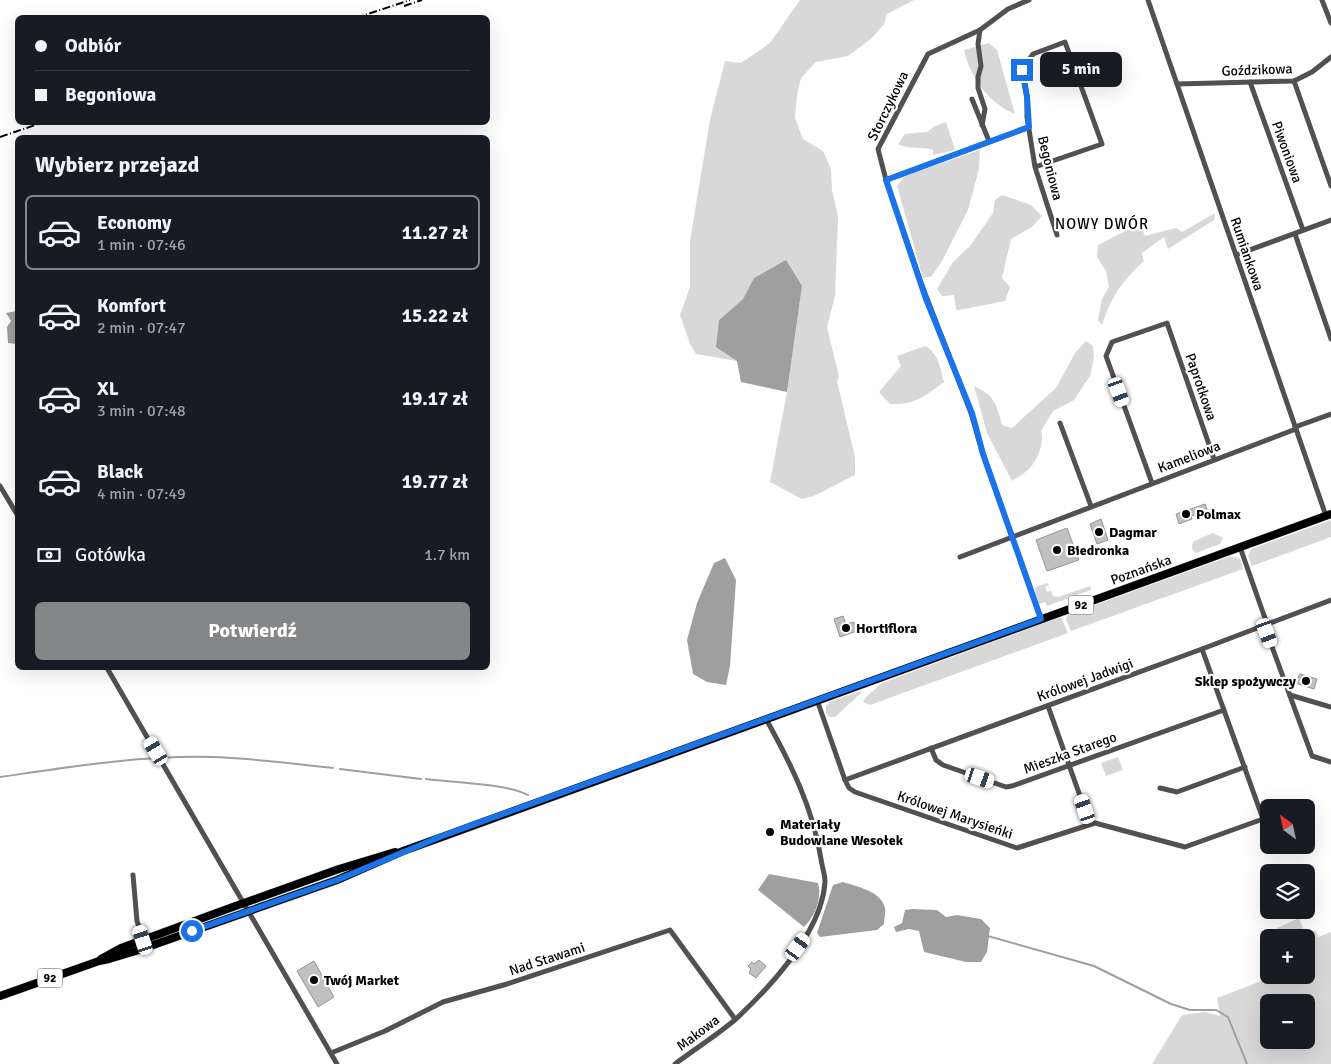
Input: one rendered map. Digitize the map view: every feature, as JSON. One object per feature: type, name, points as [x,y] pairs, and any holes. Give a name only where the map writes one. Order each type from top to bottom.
[{"type":"main road","name":"Poznańska","points":[[818,700],[1328,515]]},
{"type":"main road","name":"92","points":[[0,996],[99,961],[110,960],[337,880],[402,851],[818,700]]},
{"type":"main road","name":"92","points":[[99,961],[108,954],[243,903],[338,869],[389,853],[402,851]]},
{"type":"street","name":"Storczykowa","points":[[1029,0],[1008,9],[980,30],[928,54],[878,149],[886,180],[921,283],[972,413],[983,454],[1041,619]]},
{"type":"street","name":"Rumiankowa","points":[[1148,0],[1295,428],[1328,515]]},
{"type":"street","points":[[1322,0],[1331,23]]},
{"type":"street","points":[[980,30],[978,44],[981,66],[978,76],[978,88],[985,109],[982,125]]},
{"type":"street","name":"Begoniowa","points":[[1035,167],[1102,144],[1065,42],[1034,54],[1022,70],[1035,167],[1057,234]]},
{"type":"street","name":"Goździkowa","points":[[1177,84],[1294,81],[1312,72],[1331,57]]},
{"type":"street","points":[[1294,81],[1331,186]]},
{"type":"street","name":"Piwoniowa","points":[[1250,82],[1303,230]]},
{"type":"street","points":[[972,99],[989,141]]},
{"type":"street","points":[[886,180],[1029,127]]},
{"type":"street","points":[[1236,255],[1331,220]]},
{"type":"street","points":[[1294,234],[1331,339]]},
{"type":"street","name":"Paprotkowa","points":[[1152,483],[1106,356],[1112,342],[1167,322],[1214,459]]},
{"type":"street","name":"Kameliowa","points":[[960,557],[1331,414]]},
{"type":"street","points":[[1060,423],[1091,506]]},
{"type":"street","points":[[0,486],[15,511]]},
{"type":"street","points":[[1240,547],[1267,624],[1267,633],[1312,756],[1331,762]]},
{"type":"street","name":"Królowej Jadwigi","points":[[845,780],[1331,600]]},
{"type":"street","points":[[1202,649],[1260,810]]},
{"type":"street","points":[[108,670],[337,1064]]},
{"type":"street","points":[[1290,695],[1331,707]]},
{"type":"street","points":[[818,700],[845,780]]},
{"type":"street","points":[[1048,706],[1090,824]]},
{"type":"street","name":"Mieszka Starego","points":[[931,748],[936,760],[943,765],[1006,787],[1224,710]]},
{"type":"street","name":"Makowa","points":[[675,1064],[735,1019],[776,978],[810,931],[820,910],[825,879],[818,844],[797,777],[766,719]]},
{"type":"street","points":[[1160,788],[1177,792],[1245,767]]},
{"type":"street","name":"Królowej Marysieńki","points":[[845,780],[849,788],[855,792],[1017,848],[1090,824],[1100,824],[1185,847],[1260,820]]},
{"type":"street","points":[[133,875],[137,921],[143,940]]},
{"type":"street","name":"Nad Stawami","points":[[331,1053],[385,1031],[443,1002],[516,981],[670,930],[735,1019]]},
{"type":"shaded area","points":[[800,0],[914,0],[887,14],[884,24],[872,38],[848,56],[816,62],[801,78],[797,95],[795,118],[803,139],[823,151],[831,169],[832,190],[838,216],[835,296],[827,327],[839,376],[837,381],[855,457],[855,475],[814,496],[802,499],[770,482],[787,392],[802,286],[754,278],[743,299],[719,320],[737,361],[696,354],[690,344],[680,315],[690,287],[690,241],[710,120],[725,61],[741,63],[770,43]]},
{"type":"shaded area","points":[[989,43],[997,50],[1015,114],[996,103],[989,96],[976,79],[967,60],[964,50]]},
{"type":"shaded area","points":[[946,122],[955,150],[933,155],[933,150],[906,147],[898,144],[905,134],[927,132],[935,126]]},
{"type":"shaded area","points":[[980,150],[979,169],[968,210],[942,261],[932,276],[923,278],[897,186],[905,176]]},
{"type":"shaded area","points":[[1002,195],[1031,205],[1042,216],[1032,227],[1011,239],[1002,278],[1010,287],[1005,301],[956,309],[954,295],[942,296],[937,289],[953,262],[970,246],[993,213],[995,200]]},
{"type":"shaded area","points":[[1215,213],[1214,220],[1168,249],[1164,237],[1142,253],[1144,261],[1118,290],[1102,325],[1098,320],[1102,299],[1109,287],[1106,271],[1097,257],[1098,245],[1133,227],[1141,227],[1145,236],[1176,228],[1182,232]]},
{"type":"shaded area","points":[[786,260],[802,286],[787,392],[741,382],[737,361],[716,347],[719,320],[743,299],[754,278]]},
{"type":"shaded area","points":[[15,311],[15,344],[8,343],[7,327],[11,321],[6,313]]},
{"type":"shaded area","points":[[1086,341],[1093,346],[1094,357],[1090,376],[1074,400],[1053,411],[1041,431],[1040,451],[1035,461],[1027,470],[1012,481],[987,433],[974,386],[981,389],[994,401],[1002,425],[1012,428],[1056,388],[1075,353]]},
{"type":"shaded area","points":[[925,346],[936,357],[944,382],[919,399],[906,403],[890,404],[879,392],[901,366],[897,356]]},
{"type":"shaded area","points":[[1331,520],[1331,537],[1252,566],[1248,556],[1251,549]]},
{"type":"shaded area","points":[[1213,533],[1223,538],[1220,544],[1196,553],[1194,552],[1192,544],[1194,541]]},
{"type":"shaded area","points":[[1231,556],[1240,559],[1243,569],[1071,631],[1066,619],[1067,615]]},
{"type":"shaded area","points":[[725,558],[736,580],[730,666],[726,685],[707,682],[693,674],[687,640],[697,603],[714,563]]},
{"type":"shaded area","points":[[1047,583],[1049,585],[1045,587],[1047,592],[1051,591],[1053,596],[1058,597],[1090,586],[1091,590],[1047,606],[1045,602],[1039,604],[1035,592],[1036,587]]},
{"type":"shaded area","points":[[1061,617],[1068,633],[870,705],[863,702],[882,683]]},
{"type":"shaded area","points":[[861,691],[835,717],[830,717],[826,713],[826,706],[831,701]]},
{"type":"shaded area","points":[[1118,757],[1123,770],[1106,776],[1101,763]]},
{"type":"shaded area","points":[[769,874],[818,883],[819,895],[817,906],[812,917],[804,927],[758,890]]},
{"type":"shaded area","points":[[843,882],[868,890],[879,897],[885,908],[884,924],[877,930],[820,937],[817,933],[833,885]]},
{"type":"shaded area","points":[[905,910],[937,910],[946,917],[957,915],[981,919],[990,928],[987,952],[981,962],[966,962],[924,952],[919,931],[909,929],[896,932],[894,927],[902,923]]},
{"type":"shaded area","points":[[1299,919],[1303,929],[1277,929]]},
{"type":"shaded area","points":[[1315,931],[1318,937],[1331,932],[1331,1064],[1152,1064],[1182,1015],[1205,1012],[1220,1016],[1217,998],[1260,982],[1260,984],[1315,984]]},
{"type":"building","name":"Polmax","points":[[1205,504],[1208,512],[1191,516],[1192,519],[1179,524],[1176,514]]},
{"type":"building","name":"Dagmar","points":[[1101,519],[1108,540],[1097,544],[1090,524]]},
{"type":"building","name":"Biedronka","points":[[1067,528],[1079,560],[1047,571],[1036,540]]},
{"type":"building","name":"Hortiflora","points":[[843,616],[846,624],[854,622],[857,631],[840,637],[834,619]]},
{"type":"building","name":"Sklep spożywczy","points":[[1300,674],[1317,679],[1314,689],[1295,683]]},
{"type":"building","points":[[759,960],[766,966],[756,978],[749,973],[751,969],[748,966],[752,962],[754,964]]},
{"type":"building","name":"Twój Market","points":[[314,961],[334,997],[318,1007],[297,971]]},
{"type":"waterway","points":[[0,777],[106,762],[186,757],[243,759],[333,768]]},
{"type":"waterway","points":[[340,769],[421,779]]},
{"type":"waterway","points":[[426,779],[507,788],[528,795]]},
{"type":"waterway","points":[[988,936],[1094,966],[1171,1004],[1190,1010],[1216,1010],[1228,1017],[1247,1064]]},
{"type":"railway","points":[[365,15],[410,0]]},
{"type":"railway","points":[[404,6],[422,0]]},
{"type":"railway","points":[[0,137],[35,125]]},
{"type":"place","name":"Polmax","points":[[1186,514]]},
{"type":"place","name":"Dagmar","points":[[1099,532]]},
{"type":"place","name":"Biedronka","points":[[1057,550]]},
{"type":"place","name":"Hortiflora","points":[[846,628]]},
{"type":"place","name":"Sklep spożywczy","points":[[1306,681]]},
{"type":"place","name":"Materiały Budowlane Wesołek","points":[[770,832]]},
{"type":"place","name":"Twój Market","points":[[314,980]]},
{"type":"district","name":"NOWY DWÓR","points":[[1102,224]]},
{"type":"route","points":[[192,931],[337,880],[390,858],[402,851],[442,836],[1041,619],[983,454],[972,413],[926,299],[886,180],[1029,127],[1027,97],[1022,70]]}]
